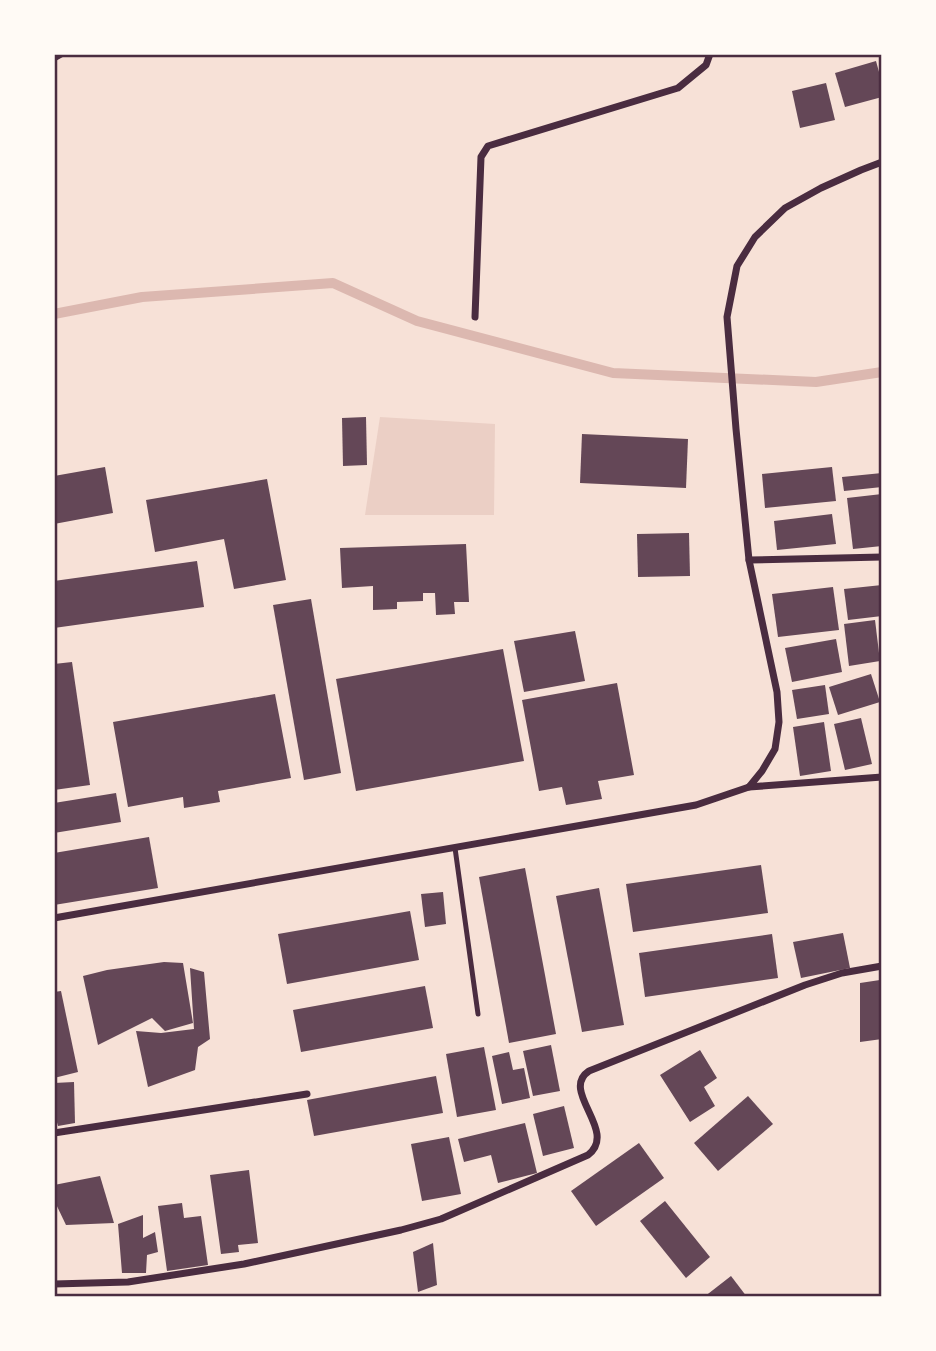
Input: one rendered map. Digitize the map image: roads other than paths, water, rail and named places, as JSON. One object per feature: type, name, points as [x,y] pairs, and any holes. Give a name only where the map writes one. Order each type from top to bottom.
[{"type":"street","points":[[54,58],[61,54]]},
{"type":"street","points":[[475,317],[481,157],[488,146],[678,88],[706,65],[710,54]]},
{"type":"street","points":[[749,787],[775,749],[779,722],[777,692],[749,560],[736,429],[727,317],[737,266],[755,237],[785,208],[821,188],[882,162]]},
{"type":"street","points":[[749,560],[882,557]]},
{"type":"street","points":[[54,918],[696,805],[749,787],[882,776]]},
{"type":"street","points":[[54,1284],[128,1282],[244,1264],[441,1219],[594,1151],[597,1133],[581,1092],[579,1082],[582,1075],[805,985],[842,973],[882,966]]},
{"type":"street","points":[[54,1133],[307,1094]]},
{"type":"lane","points":[[455,848],[478,1014]]},
{"type":"waterway","points":[[54,314],[142,297],[333,283],[417,321],[613,373],[816,382],[882,372]]}]
